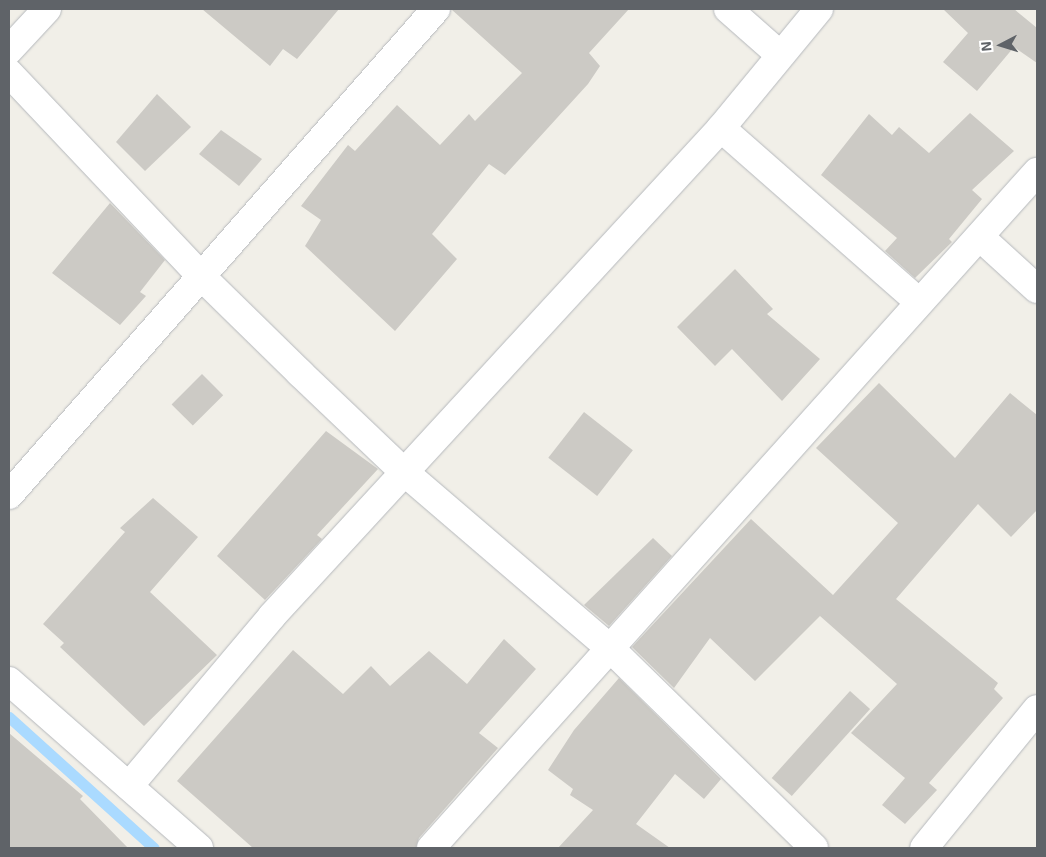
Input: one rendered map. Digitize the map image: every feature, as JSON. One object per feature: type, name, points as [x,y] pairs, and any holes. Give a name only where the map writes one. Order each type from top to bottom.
[{"type":"street","points":[[9,50],[48,9]]},
{"type":"street","points":[[9,495],[436,9]]},
{"type":"street","points":[[728,9],[779,54]]},
{"type":"street","points":[[129,786],[402,470],[721,128],[779,54],[819,9]]},
{"type":"street","points":[[9,73],[201,276],[402,470],[612,649],[814,848]]},
{"type":"street","points":[[721,128],[919,302]]},
{"type":"street","points":[[431,848],[612,649],[919,302],[1037,172]]},
{"type":"street","points":[[980,237],[1037,289]]},
{"type":"street","points":[[9,684],[199,848]]},
{"type":"street","points":[[924,848],[1037,710]]},
{"type":"building","points":[[202,9],[339,9],[297,59],[283,49],[270,66]]},
{"type":"building","points":[[451,9],[629,9],[589,53],[600,66],[588,84],[505,175],[489,164],[432,234],[457,259],[395,331],[305,246],[321,220],[301,206],[348,145],[355,151],[397,105],[440,145],[469,114],[475,121],[522,73]]},
{"type":"building","points":[[943,9],[1014,9],[1037,28],[1037,63],[1014,47],[977,91],[943,62],[968,33]]},
{"type":"building","points":[[157,94],[191,127],[145,171],[116,142]]},
{"type":"building","points":[[970,113],[1014,151],[972,190],[982,199],[949,239],[952,242],[915,278],[885,251],[897,238],[821,175],[869,114],[892,135],[899,127],[929,153]]},
{"type":"building","points":[[221,130],[262,159],[239,186],[199,154]]},
{"type":"building","points":[[110,203],[165,260],[140,292],[146,296],[120,325],[52,273]]},
{"type":"building","points":[[735,269],[773,309],[767,314],[820,359],[782,401],[732,349],[715,366],[677,327]]},
{"type":"building","points":[[202,374],[223,395],[193,426],[172,404]]},
{"type":"building","points":[[879,383],[955,458],[1010,393],[1037,415],[1037,510],[1011,537],[978,504],[896,599],[998,683],[994,689],[1003,698],[929,783],[937,790],[905,824],[882,805],[905,778],[851,733],[897,684],[820,616],[755,681],[710,638],[674,688],[632,647],[751,519],[833,595],[898,523],[816,448]]},
{"type":"building","points":[[584,412],[633,450],[597,496],[548,458]]},
{"type":"building","points":[[326,431],[378,469],[317,535],[322,539],[265,600],[217,556]]},
{"type":"building","points":[[153,498],[198,537],[150,592],[217,655],[144,726],[60,647],[64,643],[43,624],[125,532],[120,528]]},
{"type":"building","points":[[653,538],[672,556],[609,626],[584,605]]},
{"type":"building","points":[[504,639],[536,669],[479,733],[498,748],[419,838],[416,848],[253,848],[177,781],[293,650],[343,694],[371,666],[390,686],[429,651],[467,684]]},
{"type":"building","points":[[619,678],[721,779],[704,799],[675,774],[636,824],[670,848],[558,848],[593,810],[570,795],[573,789],[548,770],[574,730]]},
{"type":"building","points":[[850,691],[870,709],[792,796],[772,778]]},
{"type":"building","points":[[9,733],[83,796],[80,799],[128,848],[9,848]]},
{"type":"waterway","points":[[9,717],[154,848]]}]
